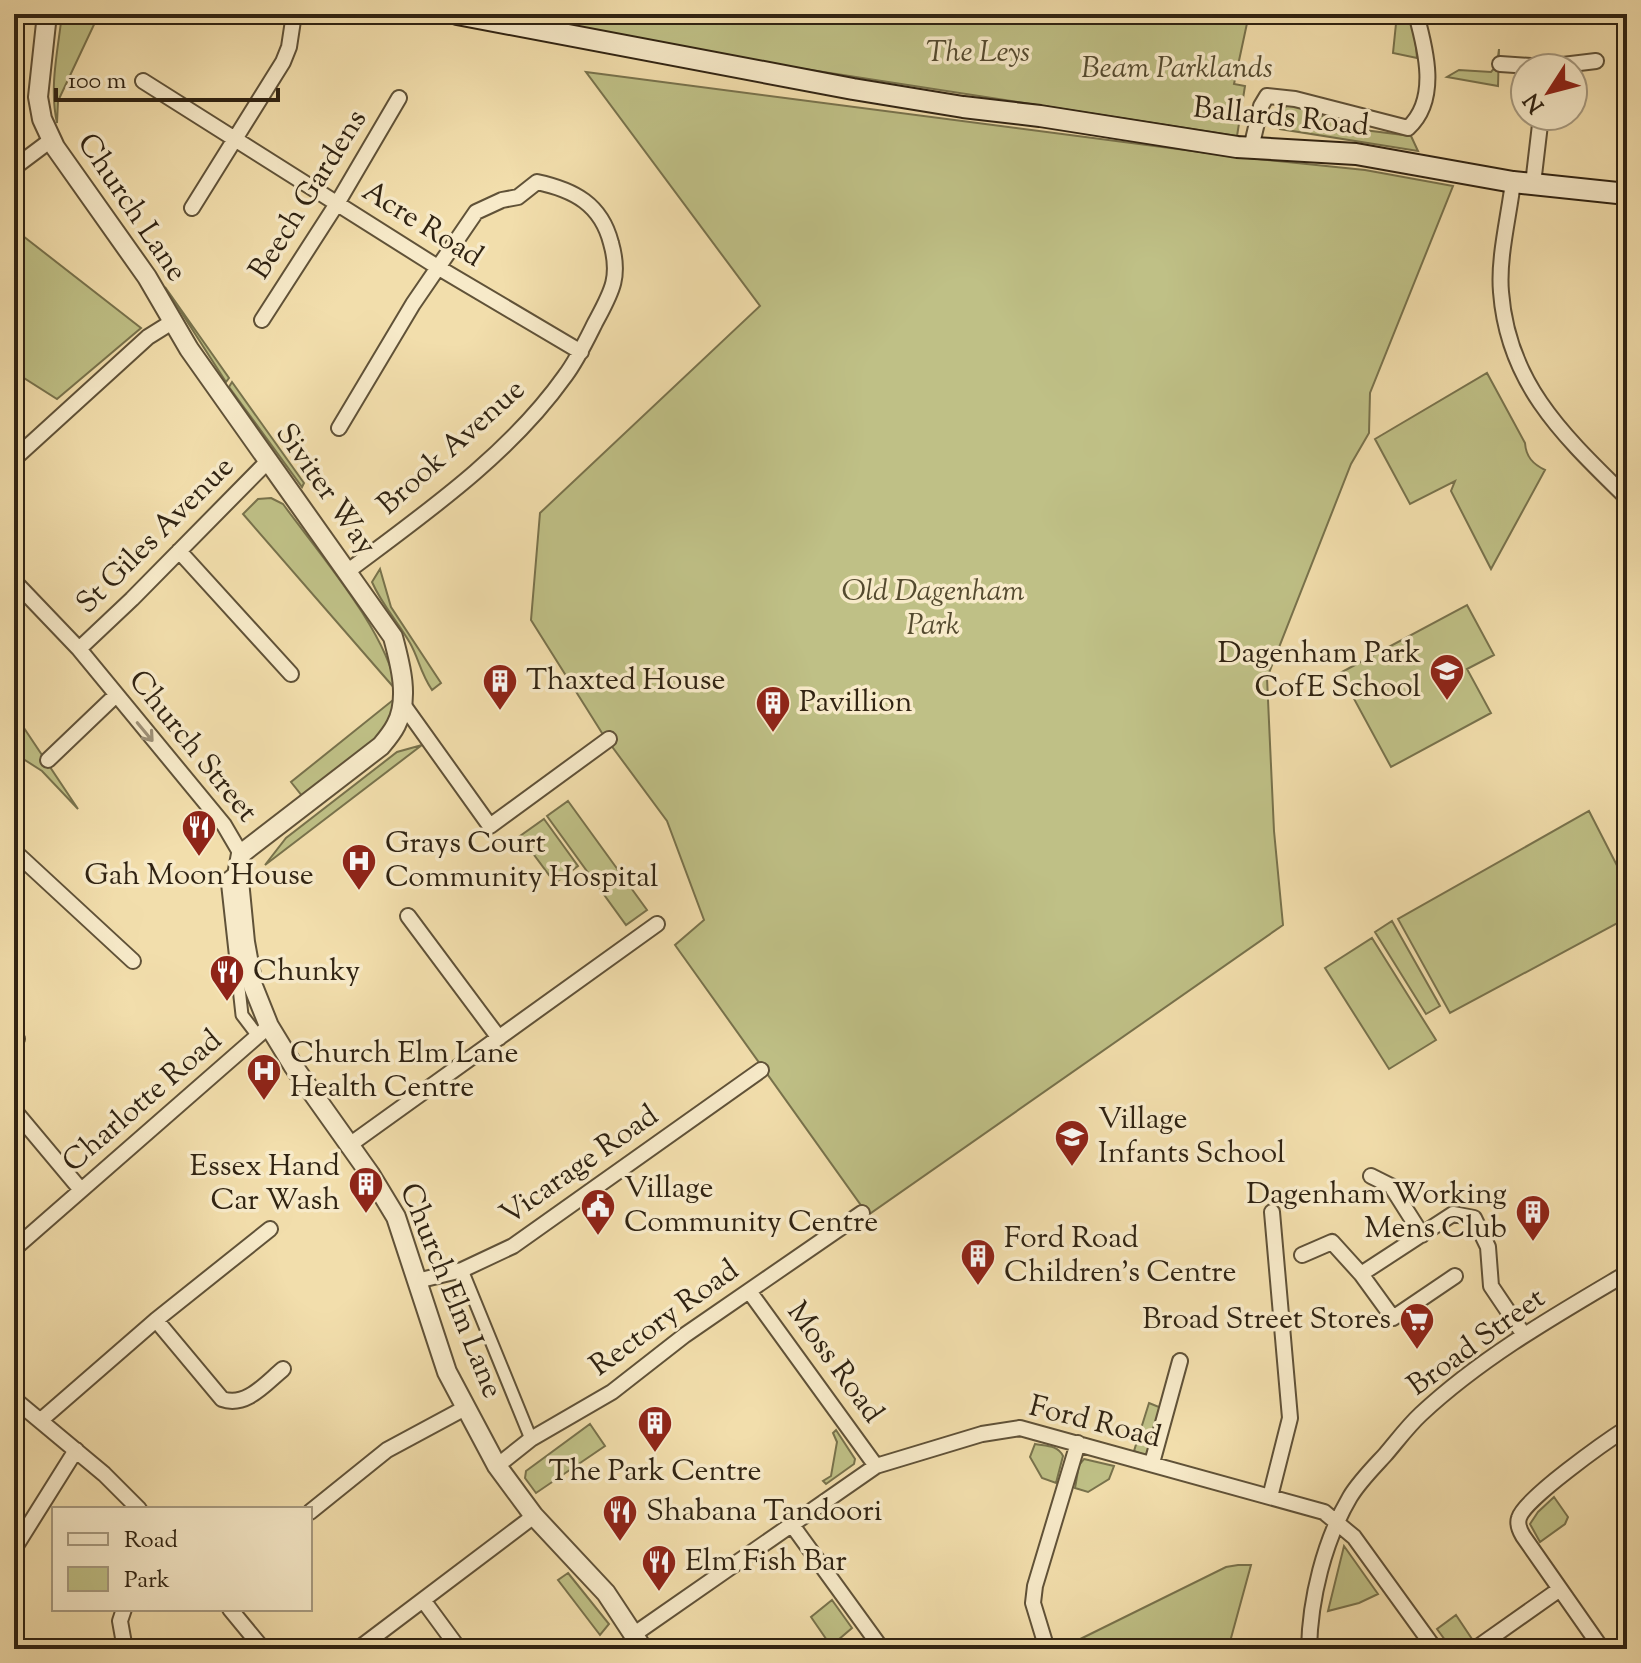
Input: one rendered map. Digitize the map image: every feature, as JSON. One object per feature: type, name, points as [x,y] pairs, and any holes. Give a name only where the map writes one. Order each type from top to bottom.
[{"type":"main road","name":"Ballards Road","points":[[457,14],[853,89],[1251,148],[1356,154],[1523,183],[1627,194]]},
{"type":"street","name":"Church Lane","points":[[14,459],[148,337],[172,322],[147,277],[51,140],[42,119],[38,97],[47,14]]},
{"type":"street","points":[[192,208],[283,62],[289,47],[294,14]]},
{"type":"street","points":[[1251,148],[1261,106],[1267,96],[1295,99],[1408,128],[1420,118],[1427,99],[1426,62],[1416,14]]},
{"type":"street","points":[[1589,62],[1596,61]]},
{"type":"street","points":[[1500,64],[1509,65]]},
{"type":"street","name":"Acre Road","points":[[143,81],[439,268],[581,352]]},
{"type":"street","name":"Beech Gardens","points":[[262,320],[338,202],[399,98]]},
{"type":"street","points":[[1537,132],[1500,291],[1516,359],[1537,401],[1572,445],[1627,498]]},
{"type":"street","points":[[14,156],[19,164],[51,140]]},
{"type":"street","name":"Brook Avenue","points":[[339,428],[413,304],[476,212],[502,200],[518,197],[537,182],[561,187],[586,200],[606,225],[616,260],[616,276],[581,352],[565,377],[504,444],[421,517],[348,571]]},
{"type":"street","name":"Siviter Way","points":[[172,322],[393,637],[401,668],[402,703],[397,724],[381,746],[240,862]]},
{"type":"street","name":"St Giles Avenue","points":[[79,649],[269,460]]},
{"type":"street","points":[[179,551],[291,674]]},
{"type":"street","name":"Church Street","points":[[14,581],[79,649],[224,825],[240,862],[245,942],[263,1031]]},
{"type":"street","points":[[48,760],[115,696]]},
{"type":"street","points":[[402,703],[490,826],[609,739]]},
{"type":"street","points":[[14,851],[133,961]]},
{"type":"street","points":[[408,916],[499,1038]]},
{"type":"street","points":[[348,1146],[657,924]]},
{"type":"street","name":"Church Elm Lane","points":[[263,1031],[294,1067],[370,1174],[396,1217],[434,1339],[465,1408],[497,1466],[534,1516],[598,1584],[638,1642]]},
{"type":"street","name":"Charlotte Road","points":[[14,1249],[263,1031]]},
{"type":"street","name":"Vicarage Road","points":[[417,1281],[462,1270],[513,1246],[761,1070]]},
{"type":"street","points":[[14,1110],[81,1190]]},
{"type":"street","points":[[1371,1176],[1391,1186],[1422,1235]]},
{"type":"street","points":[[1270,1497],[1290,1418],[1272,1212]]},
{"type":"street","name":"Rectory Road","points":[[497,1466],[531,1439],[612,1392],[685,1335],[862,1213]]},
{"type":"street","points":[[1361,1274],[1453,1214],[1474,1218],[1488,1247],[1491,1286],[1524,1335]]},
{"type":"street","points":[[41,1420],[156,1320],[270,1229]]},
{"type":"street","points":[[1302,1255],[1332,1242],[1361,1274],[1393,1318],[1455,1276]]},
{"type":"street","points":[[462,1270],[531,1439]]},
{"type":"street","name":"Broad Street","points":[[1309,1649],[1310,1616],[1329,1544],[1350,1496],[1418,1417],[1524,1335],[1627,1273]]},
{"type":"street","name":"Moss Road","points":[[749,1291],[876,1466]]},
{"type":"street","points":[[156,1320],[222,1399],[231,1402],[247,1398],[283,1369]]},
{"type":"street","points":[[1152,1463],[1180,1361]]},
{"type":"street","points":[[14,1399],[76,1450],[137,1507]]},
{"type":"street","points":[[312,1510],[387,1450],[465,1408]]},
{"type":"street","name":"Ford Road","points":[[638,1642],[792,1525],[876,1466],[982,1434],[1020,1428],[1324,1512],[1360,1545],[1435,1649]]},
{"type":"street","points":[[1602,1649],[1523,1536],[1518,1518],[1528,1504],[1548,1487],[1627,1428]]},
{"type":"street","points":[[1047,1649],[1033,1603],[1035,1586],[1078,1443]]},
{"type":"street","points":[[14,1549],[76,1450]]},
{"type":"street","points":[[358,1649],[534,1516]]},
{"type":"street","points":[[792,1525],[882,1649]]},
{"type":"street","points":[[1475,1649],[1560,1589]]},
{"type":"street","points":[[423,1600],[459,1649]]},
{"type":"street","points":[[123,1611],[120,1621],[125,1649]]},
{"type":"street","points":[[232,1611],[263,1649]]},
{"type":"green space","points":[[62,14],[99,14],[58,101],[57,123],[54,82]]},
{"type":"green space","name":"Beam Parklands","points":[[539,14],[1249,14],[1234,84],[1245,86],[1237,136],[553,30]]},
{"type":"green space","points":[[1397,14],[1410,14],[1417,58],[1393,53]]},
{"type":"green space","points":[[1499,49],[1498,86],[1447,77],[1459,70],[1491,72],[1497,65]]},
{"type":"green space","name":"Old Dagenham Park","points":[[586,72],[1239,157],[1365,170],[1453,186],[1370,393],[1369,433],[1351,464],[1267,678],[1274,831],[1283,925],[868,1215],[675,945],[704,920],[667,821],[602,733],[531,620],[540,513],[760,306]]},
{"type":"green space","points":[[1289,105],[1308,106],[1312,112],[1356,129],[1411,136],[1418,151],[1280,129],[1277,116]]},
{"type":"green space","points":[[14,229],[141,328],[57,399],[19,375],[14,378]]},
{"type":"green space","points":[[165,287],[229,378],[226,382]]},
{"type":"green space","points":[[1487,373],[1529,456],[1545,470],[1491,569],[1451,491],[1455,481],[1410,504],[1375,439]]},
{"type":"green space","points":[[232,382],[304,483],[302,487],[229,387]]},
{"type":"green space","points":[[271,498],[283,504],[350,594],[380,644],[391,668],[396,690],[243,514],[258,499]]},
{"type":"green space","points":[[380,569],[391,607],[441,683],[432,690],[410,643],[372,582]]},
{"type":"green space","points":[[1467,605],[1494,655],[1467,669],[1491,713],[1391,767],[1340,673]]},
{"type":"green space","points":[[398,696],[387,731],[303,797],[291,782]]},
{"type":"green space","points":[[14,715],[78,809],[42,771],[14,753]]},
{"type":"green space","points":[[422,745],[265,865],[286,838],[397,752]]},
{"type":"green space","points":[[568,801],[647,910],[626,925],[547,816]]},
{"type":"green space","points":[[1589,811],[1627,885],[1627,918],[1450,1013],[1398,919]]},
{"type":"green space","points":[[544,819],[578,866],[555,883],[520,836]]},
{"type":"green space","points":[[1392,921],[1440,1006],[1426,1014],[1375,932]]},
{"type":"green space","points":[[1372,938],[1436,1040],[1389,1069],[1325,968]]},
{"type":"green space","points":[[1149,1403],[1164,1409],[1152,1453],[1146,1456],[1134,1451]]},
{"type":"green space","points":[[590,1424],[605,1446],[536,1493],[525,1478],[526,1471]]},
{"type":"green space","points":[[836,1430],[855,1459],[854,1464],[826,1484],[823,1481],[831,1476],[837,1442],[833,1433]]},
{"type":"green space","points":[[1035,1444],[1061,1452],[1063,1456],[1056,1483],[1042,1478],[1030,1457]]},
{"type":"green space","points":[[1084,1459],[1114,1466],[1109,1479],[1088,1492],[1075,1488],[1079,1465]]},
{"type":"green space","points":[[1554,1497],[1568,1517],[1565,1524],[1540,1542],[1530,1524]]},
{"type":"green space","points":[[1344,1546],[1378,1594],[1359,1603],[1328,1611]]},
{"type":"green space","points":[[1251,1565],[1228,1649],[1060,1649],[1226,1567]]},
{"type":"green space","points":[[568,1573],[609,1624],[600,1635],[558,1580]]},
{"type":"green space","points":[[832,1600],[852,1628],[831,1646],[811,1617]]},
{"type":"green space","points":[[1456,1615],[1472,1639],[1459,1649],[1448,1644],[1437,1629]]},
{"type":"place","name":"Dagenham Park CofE School","points":[[1447,702]]},
{"type":"place","name":"Thaxted House","points":[[500,712]]},
{"type":"place","name":"Pavillion","points":[[773,734]]},
{"type":"place","name":"Gah Moon House","points":[[199,858]]},
{"type":"place","name":"Grays Court Community Hospital","points":[[359,892]]},
{"type":"place","name":"Chunky","points":[[227,1003]]},
{"type":"place","name":"Church Elm Lane Health Centre","points":[[264,1102]]},
{"type":"place","name":"Village Infants School","points":[[1072,1168]]},
{"type":"place","name":"Essex Hand Car Wash","points":[[366,1215]]},
{"type":"place","name":"Village Community Centre","points":[[598,1237]]},
{"type":"place","name":"Dagenham Working Mens Club","points":[[1533,1243]]},
{"type":"place","name":"Ford Road Children's Centre","points":[[978,1287]]},
{"type":"place","name":"Broad Street Stores","points":[[1417,1351]]},
{"type":"place","name":"The Park Centre","points":[[655,1454]]},
{"type":"place","name":"Shabana Tandoori","points":[[620,1543]]},
{"type":"place","name":"Elm Fish Bar","points":[[659,1593]]},
{"type":"park label","name":"The Leys","points":[[978,53]]}]
